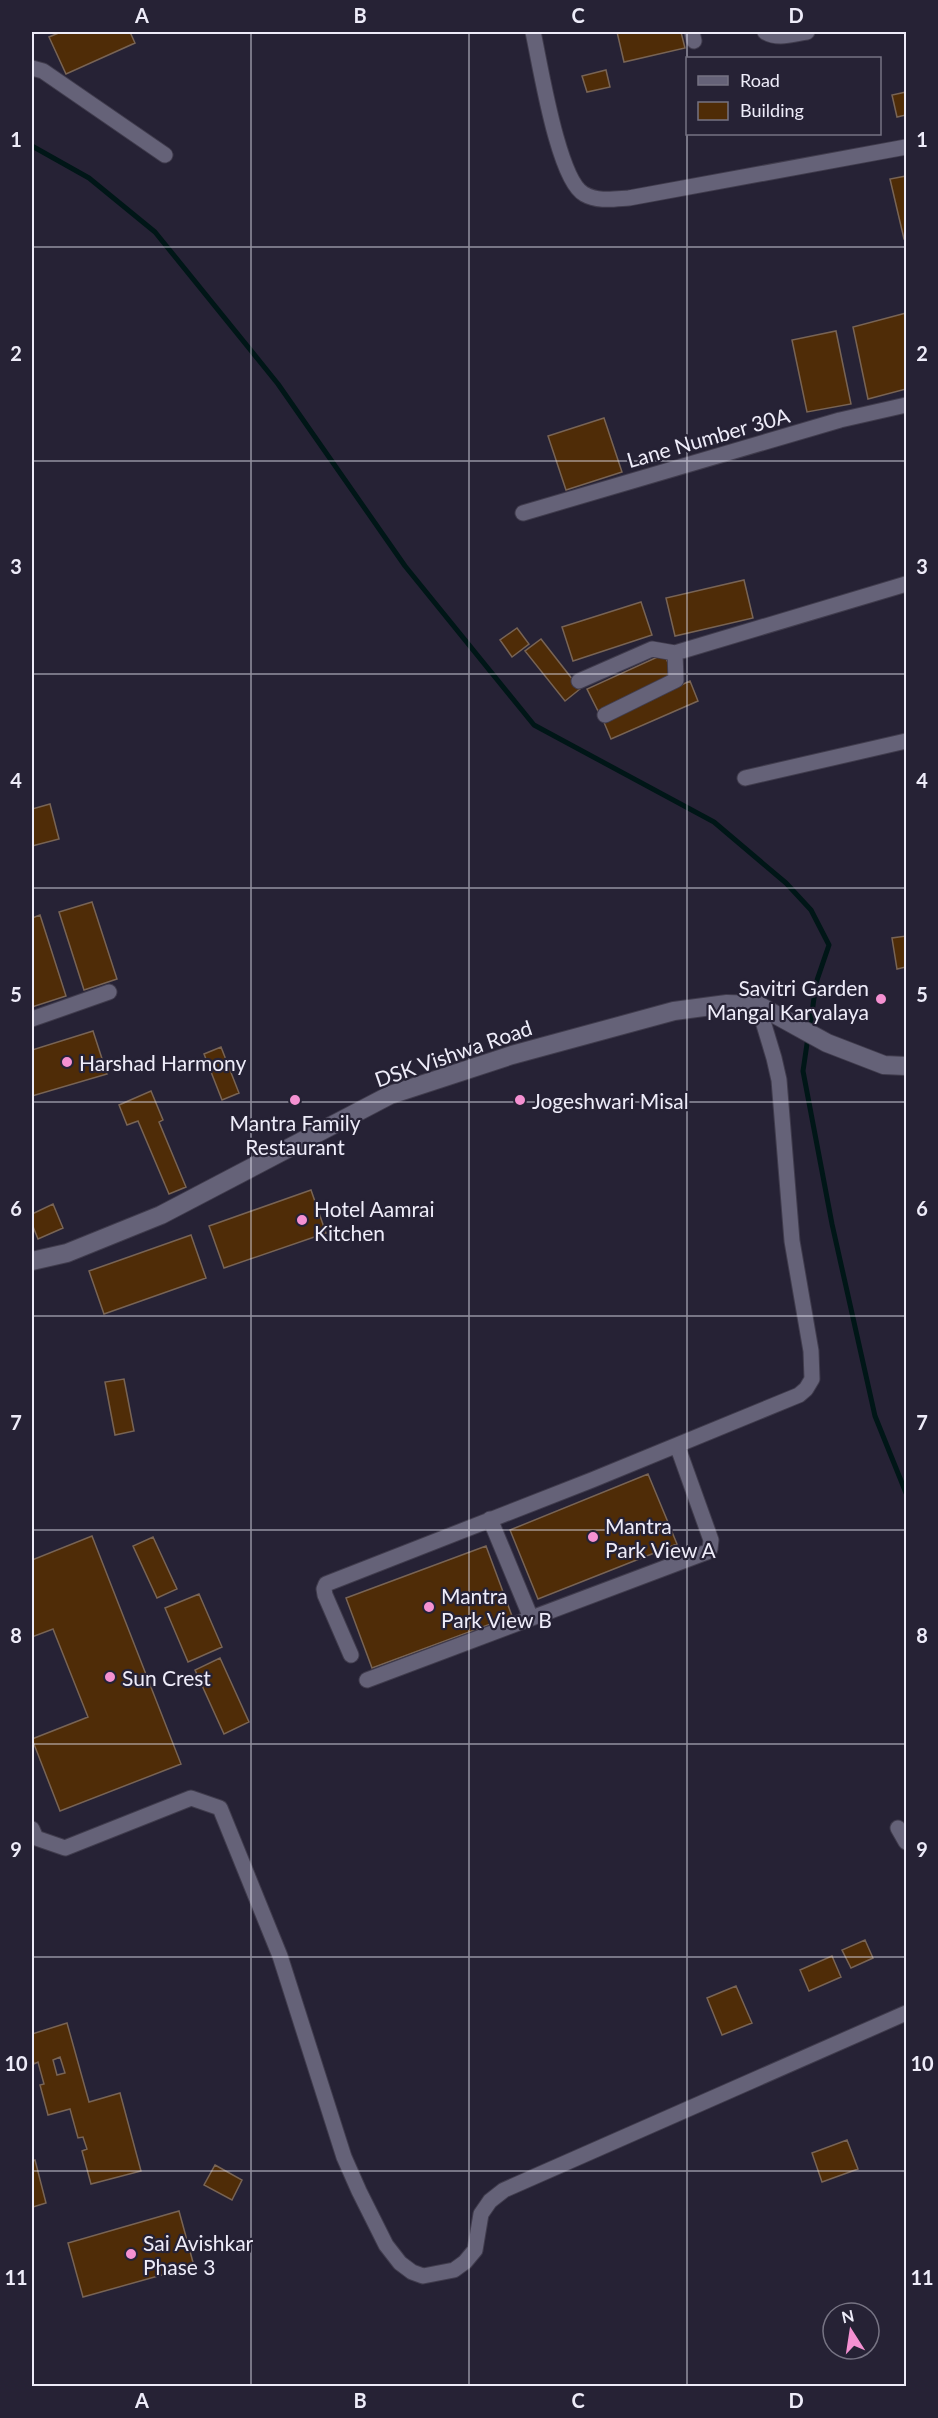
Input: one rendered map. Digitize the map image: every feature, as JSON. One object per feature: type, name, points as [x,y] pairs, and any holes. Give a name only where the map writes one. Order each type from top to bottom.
[{"type":"street","points":[[533,32],[558,145],[569,177],[582,193],[601,200],[629,198],[906,147]]},
{"type":"street","points":[[765,32],[781,37],[807,32]]},
{"type":"street","points":[[32,68],[43,71],[165,155]]},
{"type":"street","name":"Lane Number 30A","points":[[523,513],[840,420],[906,405]]},
{"type":"street","points":[[579,681],[652,649],[675,652],[906,584]]},
{"type":"street","points":[[605,716],[676,680],[675,652]]},
{"type":"street","points":[[745,778],[906,741]]},
{"type":"street","points":[[32,1018],[109,992]]},
{"type":"street","name":"DSK Vishwa Road","points":[[32,1261],[67,1253],[160,1215],[390,1095],[512,1055],[674,1011],[727,1004],[758,1005],[827,1043],[884,1065],[906,1066]]},
{"type":"street","points":[[351,1655],[325,1595],[326,1584],[592,1480],[798,1395],[806,1389],[812,1378],[811,1351],[792,1241],[779,1080],[758,1005]]},
{"type":"street","points":[[367,1680],[710,1549],[711,1540],[677,1445]]},
{"type":"street","points":[[490,1519],[531,1618]]},
{"type":"street","points":[[32,1829],[36,1838],[65,1848],[191,1798],[220,1808],[280,1956],[344,2157],[386,2245],[400,2263],[412,2272],[423,2276],[454,2270],[465,2262],[475,2250],[481,2214],[490,2201],[504,2190],[906,2013]]},
{"type":"street","points":[[898,1828],[906,1842]]},
{"type":"building","points":[[61,32],[130,32],[135,43],[66,74],[49,37]]},
{"type":"building","points":[[617,32],[681,32],[685,48],[624,62]]},
{"type":"building","points":[[606,70],[610,87],[587,92],[582,76]]},
{"type":"building","points":[[906,92],[906,115],[897,117],[892,95]]},
{"type":"building","points":[[906,176],[906,239],[904,239],[890,179]]},
{"type":"building","points":[[906,313],[906,389],[868,399],[853,327]]},
{"type":"building","points":[[836,331],[851,404],[807,412],[792,340]]},
{"type":"building","points":[[604,418],[622,472],[566,490],[548,436]]},
{"type":"building","points":[[744,580],[753,618],[675,636],[666,598]]},
{"type":"building","points":[[641,602],[652,635],[573,661],[562,627]]},
{"type":"building","points":[[517,628],[529,644],[512,657],[500,640]]},
{"type":"building","points":[[541,639],[580,689],[565,701],[525,651]]},
{"type":"building","points":[[664,654],[674,676],[598,711],[587,689]]},
{"type":"building","points":[[690,681],[698,701],[611,739],[603,720]]},
{"type":"building","points":[[50,804],[59,839],[32,846],[32,809]]},
{"type":"building","points":[[92,902],[117,979],[84,990],[59,912]]},
{"type":"building","points":[[40,915],[66,996],[32,1007],[32,918]]},
{"type":"building","points":[[906,936],[906,967],[897,969],[892,938]]},
{"type":"building","name":"Harshad Harmony","points":[[93,1031],[107,1074],[32,1096],[32,1050]]},
{"type":"building","points":[[221,1047],[239,1093],[222,1100],[204,1054]]},
{"type":"building","points":[[151,1091],[163,1120],[159,1122],[186,1187],[169,1194],[138,1121],[127,1125],[119,1105]]},
{"type":"building","points":[[311,1190],[326,1233],[224,1268],[209,1226]]},
{"type":"building","points":[[53,1204],[63,1228],[38,1239],[32,1224],[32,1214]]},
{"type":"building","points":[[191,1235],[206,1278],[104,1314],[89,1271]]},
{"type":"building","points":[[124,1379],[134,1431],[115,1435],[105,1382]]},
{"type":"building","name":"Mantra Park View A","points":[[648,1474],[677,1544],[538,1599],[510,1530]]},
{"type":"building","name":"Sun Crest","points":[[92,1536],[181,1764],[60,1811],[32,1739],[88,1717],[53,1629],[32,1637],[32,1560]]},
{"type":"building","points":[[153,1537],[177,1589],[157,1598],[133,1546]]},
{"type":"building","name":"Mantra Park View B","points":[[486,1546],[512,1616],[372,1668],[346,1598]]},
{"type":"building","points":[[199,1594],[222,1647],[188,1662],[165,1608]]},
{"type":"building","points":[[220,1658],[249,1722],[224,1734],[195,1670]]},
{"type":"building","points":[[865,1940],[873,1958],[851,1968],[842,1950]]},
{"type":"building","points":[[832,1956],[841,1977],[809,1991],[800,1970]]},
{"type":"building","points":[[736,1986],[752,2023],[722,2035],[707,1998]]},
{"type":"building","points":[[67,2023],[89,2102],[120,2093],[141,2171],[91,2184],[82,2151],[87,2149],[83,2137],[78,2138],[70,2109],[48,2115],[40,2085],[44,2084],[38,2062],[34,2064],[32,2056],[32,2034]],"holes":[[[60,2057],[65,2073],[57,2075],[53,2060]]]},
{"type":"building","points":[[847,2140],[858,2169],[822,2182],[812,2153]]},
{"type":"building","points":[[35,2160],[46,2203],[33,2207],[32,2161]]},
{"type":"building","points":[[215,2165],[242,2180],[232,2200],[204,2185]]},
{"type":"building","name":"Sai Avishkar Phase 3","points":[[179,2211],[194,2266],[83,2297],[68,2243]]},
{"type":"waterway","points":[[32,146],[89,178],[155,232],[278,384],[405,566],[534,725],[714,822],[786,883],[811,910],[829,945],[816,983],[810,1028]]},
{"type":"waterway","points":[[808,1037],[803,1071],[832,1224],[875,1416],[906,1493]]},
{"type":"place","name":"Savitri Garden Mangal Karyalaya","points":[[881,999]]},
{"type":"place","name":"Harshad Harmony","points":[[67,1062]]},
{"type":"place","name":"Mantra Family Restaurant","points":[[295,1100]]},
{"type":"place","name":"Jogeshwari Misal","points":[[520,1100]]},
{"type":"place","name":"Hotel Aamrai Kitchen","points":[[302,1220]]},
{"type":"place","name":"Mantra Park View A","points":[[593,1537]]},
{"type":"place","name":"Mantra Park View B","points":[[429,1607]]},
{"type":"place","name":"Sun Crest","points":[[110,1677]]},
{"type":"place","name":"Sai Avishkar Phase 3","points":[[131,2254]]}]
